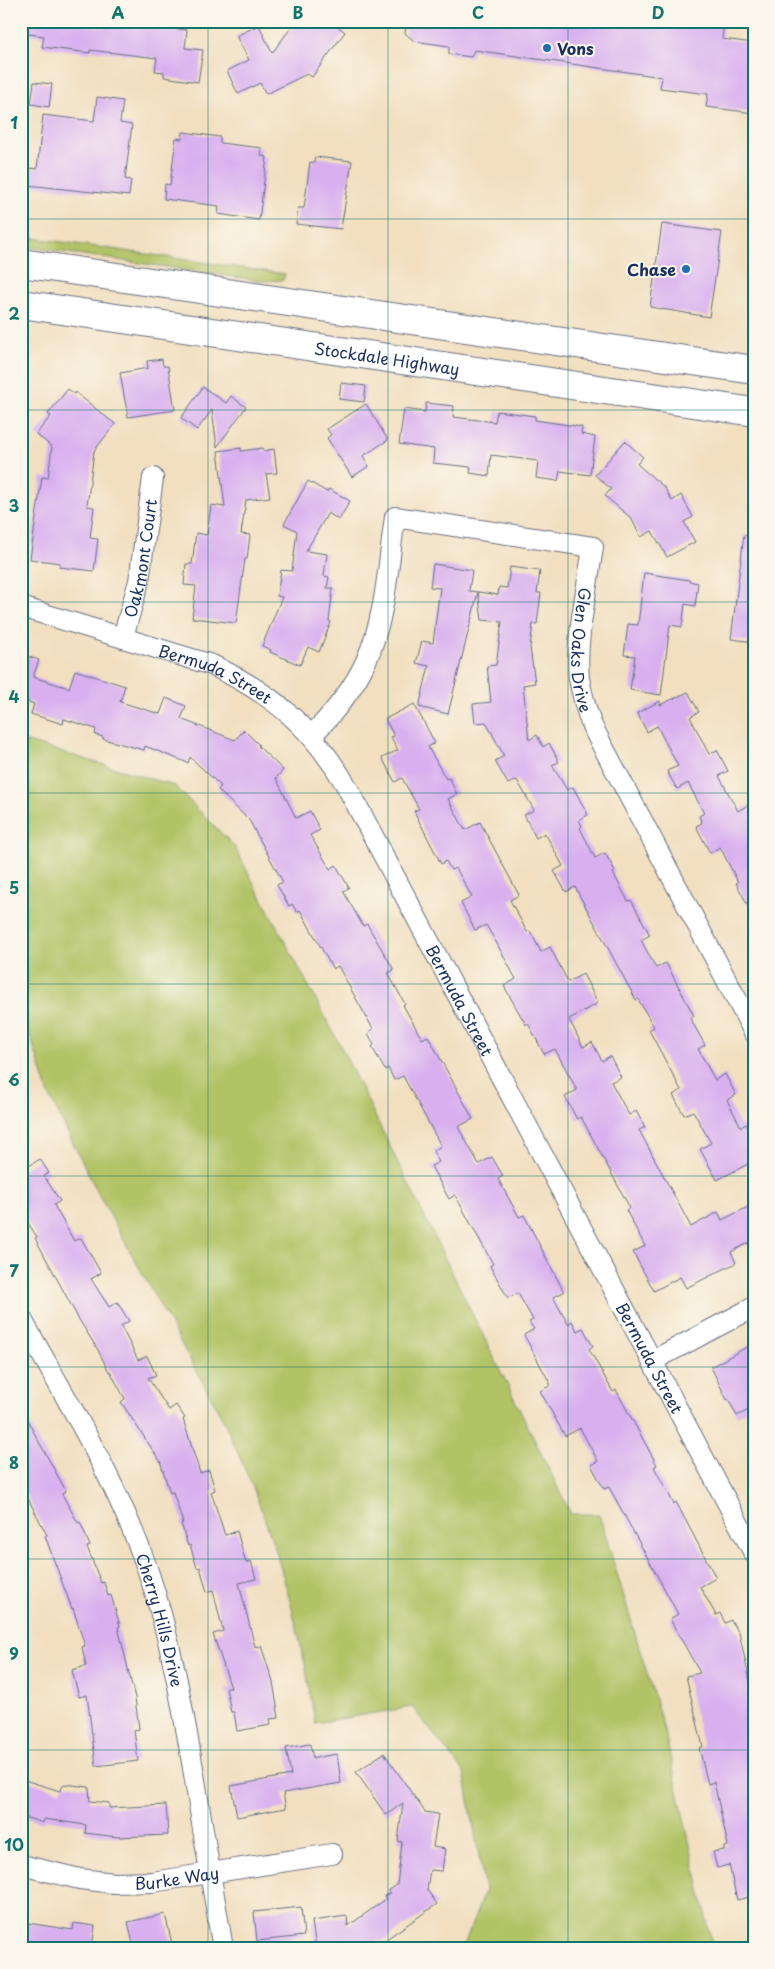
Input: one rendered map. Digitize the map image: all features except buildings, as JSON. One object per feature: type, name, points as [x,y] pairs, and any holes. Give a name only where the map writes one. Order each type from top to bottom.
[{"type":"main road","points":[[21,263],[754,370]]},
{"type":"main road","name":"Stockdale Highway","points":[[21,304],[754,412]]},
{"type":"street","name":"Oakmont Court","points":[[123,637],[139,581],[153,478]]},
{"type":"street","name":"Glen Oaks Drive","points":[[312,735],[338,707],[366,660],[376,632],[382,605],[395,518],[593,547],[579,649],[579,676],[584,703],[592,726],[754,1032]]},
{"type":"street","name":"Bermuda Street","points":[[21,607],[212,665],[241,679],[271,698],[312,735],[346,785],[754,1553]]},
{"type":"street","points":[[652,1361],[754,1307]]},
{"type":"street","name":"Cherry Hills Drive","points":[[21,1318],[99,1458],[126,1513],[166,1627],[179,1687],[222,1948]]},
{"type":"street","name":"Burke Way","points":[[21,1865],[80,1879],[114,1883],[152,1882],[332,1854]]},
{"type":"green space","points":[[21,236],[285,274],[283,280],[262,281],[21,246]]},
{"type":"green space","points":[[21,740],[175,786],[234,846],[339,1043],[571,1514],[599,1514],[665,1733],[713,1948],[463,1948],[485,1890],[464,1772],[412,1707],[315,1723],[306,1669],[292,1608],[275,1548],[254,1490],[223,1419],[100,1197],[49,1095],[21,1006]]},
{"type":"place","name":"Vons","points":[[547,48]]},
{"type":"place","name":"Chase","points":[[686,269]]}]
